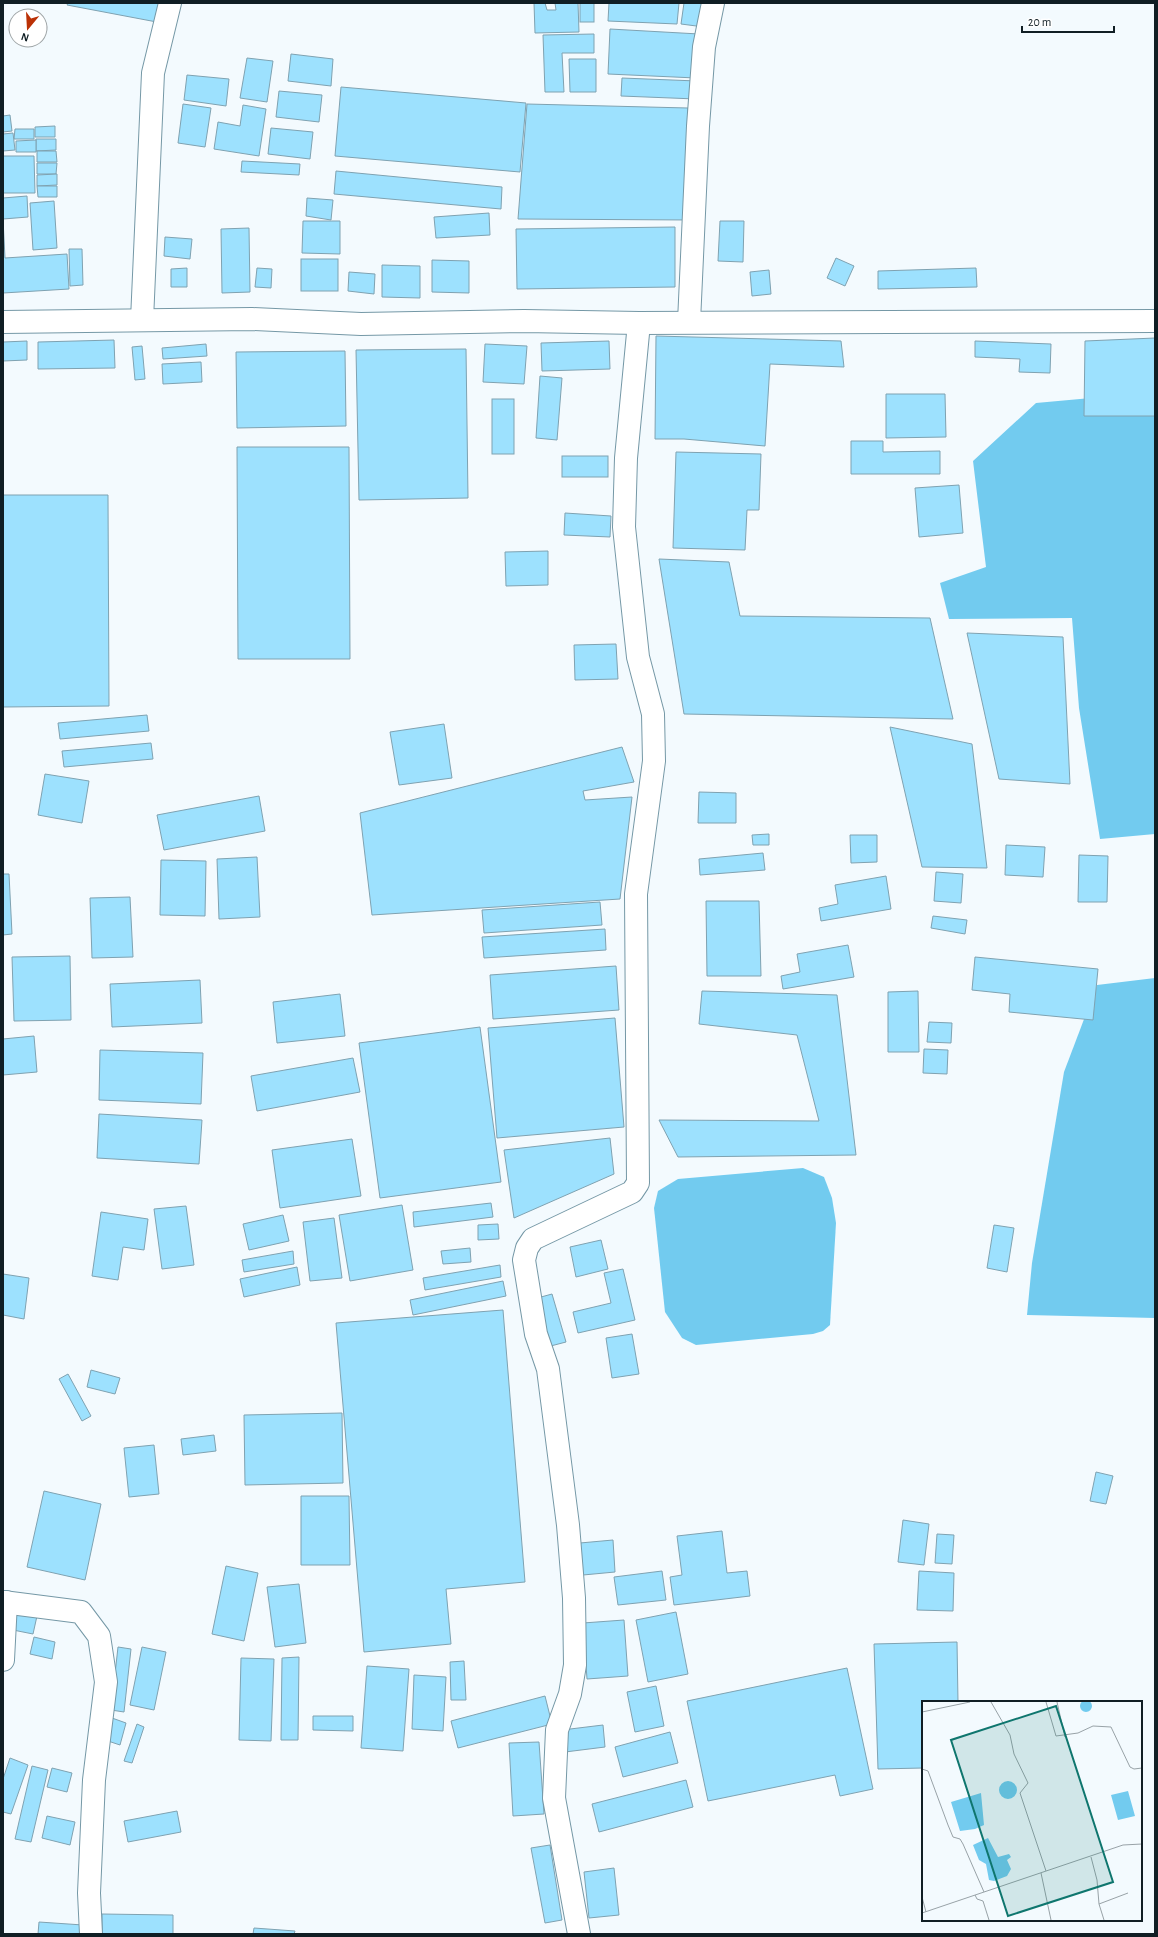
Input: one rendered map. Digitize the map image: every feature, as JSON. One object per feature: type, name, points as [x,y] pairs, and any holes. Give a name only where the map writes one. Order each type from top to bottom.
[{"type":"street","points":[[142,320],[153,73],[170,3]]},
{"type":"street","points":[[688,322],[698,126],[704,47],[713,3]]},
{"type":"street","points":[[3,322],[252,319],[361,324],[524,321],[639,323],[1155,321]]},
{"type":"street","points":[[579,1934],[554,1798],[557,1730],[570,1694],[575,1665],[574,1598],[568,1525],[548,1369],[536,1334],[524,1260],[527,1248],[533,1239],[632,1192],[638,1183],[636,894],[654,761],[652,714],[638,657],[624,527],[626,458],[639,323]]},
{"type":"street","points":[[3,1660],[5,1602],[81,1612],[99,1636],[106,1682],[94,1780],[89,1893],[91,1934]]},
{"type":"water","points":[[1102,397],[1155,398],[1155,834],[1100,839],[1079,708],[1072,618],[949,619],[940,583],[986,567],[973,461],[1036,403]]},
{"type":"water","points":[[1155,978],[1155,1318],[1027,1315],[1032,1263],[1064,1072],[1097,985]]},
{"type":"water","points":[[803,1168],[824,1177],[832,1198],[836,1223],[830,1325],[823,1331],[813,1334],[696,1345],[682,1338],[665,1312],[654,1208],[658,1191],[678,1179]]},
{"type":"building","points":[[68,3],[165,3],[162,23],[67,5]]},
{"type":"building","points":[[534,3],[545,3],[547,10],[556,10],[555,3],[578,3],[579,32],[535,33]]},
{"type":"building","points":[[580,3],[594,3],[594,22],[580,22]]},
{"type":"building","points":[[609,3],[679,3],[677,24],[608,21]]},
{"type":"building","points":[[684,3],[707,3],[704,27],[681,24]]},
{"type":"building","points":[[610,29],[699,34],[696,78],[608,74]]},
{"type":"building","points":[[594,34],[594,53],[562,53],[564,92],[545,92],[543,35]]},
{"type":"building","points":[[291,54],[333,59],[331,86],[288,81]]},
{"type":"building","points":[[247,58],[273,61],[267,102],[240,98]]},
{"type":"building","points":[[569,59],[596,59],[596,92],[570,92]]},
{"type":"building","points":[[187,75],[229,79],[226,106],[184,100]]},
{"type":"building","points":[[622,78],[697,81],[696,99],[621,96]]},
{"type":"building","points":[[341,87],[526,103],[520,172],[335,156]]},
{"type":"building","points":[[279,91],[322,95],[319,122],[276,117]]},
{"type":"building","points":[[183,104],[211,108],[205,147],[178,143]]},
{"type":"building","points":[[527,104],[688,108],[689,220],[518,219]]},
{"type":"building","points":[[243,105],[266,109],[259,156],[214,149],[218,122],[240,126]]},
{"type":"building","points":[[10,115],[12,131],[3,132],[3,116]]},
{"type":"building","points":[[55,126],[55,137],[35,137],[35,127]]},
{"type":"building","points":[[271,128],[313,132],[310,159],[268,154]]},
{"type":"building","points":[[15,129],[34,129],[34,139],[14,139]]},
{"type":"building","points":[[13,133],[15,150],[3,151],[3,134]]},
{"type":"building","points":[[36,139],[56,139],[56,150],[36,151]]},
{"type":"building","points":[[36,140],[36,152],[16,152],[16,141]]},
{"type":"building","points":[[37,151],[56,151],[57,162],[37,162]]},
{"type":"building","points":[[3,156],[34,156],[35,193],[3,193]]},
{"type":"building","points":[[242,161],[300,164],[299,175],[241,172]]},
{"type":"building","points":[[37,163],[57,163],[56,174],[37,174]]},
{"type":"building","points":[[336,171],[502,187],[501,209],[334,194]]},
{"type":"building","points":[[57,174],[57,185],[37,186],[37,175]]},
{"type":"building","points":[[37,186],[57,186],[57,197],[38,197]]},
{"type":"building","points":[[27,196],[28,217],[3,219],[3,198]]},
{"type":"building","points":[[307,198],[333,200],[331,220],[306,216]]},
{"type":"building","points":[[54,201],[57,248],[33,250],[30,203]]},
{"type":"building","points":[[489,213],[490,235],[436,238],[434,217]]},
{"type":"building","points":[[3,219],[5,258],[67,254],[69,289],[3,293]]},
{"type":"building","points":[[303,221],[340,221],[340,254],[302,253]]},
{"type":"building","points":[[720,221],[744,221],[743,262],[718,261]]},
{"type":"building","points":[[675,227],[675,287],[517,289],[516,229]]},
{"type":"building","points":[[249,228],[250,292],[222,293],[221,229]]},
{"type":"building","points":[[165,237],[192,239],[190,259],[164,256]]},
{"type":"building","points":[[69,249],[82,249],[83,285],[70,286]]},
{"type":"building","points":[[836,258],[854,266],[845,286],[827,278]]},
{"type":"building","points":[[301,259],[338,259],[338,291],[301,291]]},
{"type":"building","points":[[432,260],[469,261],[469,293],[432,292]]},
{"type":"building","points":[[382,265],[420,266],[420,298],[382,297]]},
{"type":"building","points":[[187,268],[187,287],[171,287],[171,269]]},
{"type":"building","points":[[257,268],[272,269],[271,288],[255,287]]},
{"type":"building","points":[[976,268],[977,287],[878,289],[878,271]]},
{"type":"building","points":[[769,270],[771,294],[752,296],[750,272]]},
{"type":"building","points":[[349,272],[375,274],[374,294],[348,291]]},
{"type":"building","points":[[656,336],[841,341],[844,367],[770,364],[765,446],[684,439],[655,439]]},
{"type":"building","points":[[1155,338],[1155,416],[1084,416],[1085,341]]},
{"type":"building","points":[[114,340],[115,368],[38,369],[38,342]]},
{"type":"building","points":[[27,341],[27,360],[3,361],[3,342]]},
{"type":"building","points":[[609,341],[610,369],[542,371],[541,343]]},
{"type":"building","points":[[975,341],[1051,344],[1050,373],[1019,372],[1020,359],[975,357]]},
{"type":"building","points":[[206,344],[207,356],[163,359],[162,348]]},
{"type":"building","points":[[485,344],[527,346],[524,384],[483,382]]},
{"type":"building","points":[[142,346],[145,379],[135,380],[132,347]]},
{"type":"building","points":[[466,349],[468,498],[359,500],[356,350]]},
{"type":"building","points":[[345,351],[346,426],[237,428],[236,352]]},
{"type":"building","points":[[201,362],[202,382],[163,384],[162,364]]},
{"type":"building","points":[[540,376],[562,378],[557,440],[536,438]]},
{"type":"building","points":[[886,394],[945,394],[946,437],[886,438]]},
{"type":"building","points":[[492,399],[514,399],[514,454],[492,454]]},
{"type":"building","points":[[851,441],[883,441],[883,452],[940,451],[940,474],[851,474]]},
{"type":"building","points":[[237,447],[349,447],[350,659],[238,659]]},
{"type":"building","points":[[676,452],[761,454],[759,510],[747,510],[745,550],[673,548]]},
{"type":"building","points":[[562,456],[608,456],[608,477],[562,477]]},
{"type":"building","points":[[959,485],[963,533],[919,537],[915,488]]},
{"type":"building","points":[[3,495],[108,495],[109,706],[3,707]]},
{"type":"building","points":[[565,513],[611,516],[610,537],[564,535]]},
{"type":"building","points":[[548,551],[548,585],[506,586],[505,552]]},
{"type":"building","points":[[659,559],[729,562],[740,616],[930,618],[953,719],[684,714]]},
{"type":"building","points":[[967,633],[1063,637],[1070,784],[999,779]]},
{"type":"building","points":[[616,644],[618,679],[575,680],[574,645]]},
{"type":"building","points":[[147,715],[149,731],[60,739],[58,723]]},
{"type":"building","points":[[444,724],[452,778],[399,785],[390,732]]},
{"type":"building","points":[[890,727],[972,744],[987,868],[922,867]]},
{"type":"building","points":[[151,743],[153,759],[64,767],[62,751]]},
{"type":"building","points":[[622,747],[634,782],[583,791],[585,800],[632,797],[620,899],[372,915],[360,813]]},
{"type":"building","points":[[45,774],[89,781],[82,823],[38,815]]},
{"type":"building","points":[[699,792],[736,793],[736,823],[698,823]]},
{"type":"building","points":[[259,796],[265,831],[164,850],[157,815]]},
{"type":"building","points":[[769,834],[769,845],[753,845],[752,835]]},
{"type":"building","points":[[850,835],[877,835],[877,862],[851,863]]},
{"type":"building","points":[[1006,845],[1045,847],[1043,877],[1005,875]]},
{"type":"building","points":[[763,853],[765,870],[700,875],[699,859]]},
{"type":"building","points":[[1079,855],[1108,856],[1107,902],[1078,902]]},
{"type":"building","points":[[257,857],[260,917],[219,919],[217,859]]},
{"type":"building","points":[[161,860],[206,861],[205,916],[160,915]]},
{"type":"building","points":[[936,872],[963,874],[961,903],[934,901]]},
{"type":"building","points":[[3,874],[9,874],[12,934],[3,935]]},
{"type":"building","points":[[886,876],[891,909],[821,921],[819,908],[838,904],[835,885]]},
{"type":"building","points":[[130,897],[133,957],[92,958],[90,898]]},
{"type":"building","points":[[706,901],[759,901],[761,976],[707,976]]},
{"type":"building","points":[[600,902],[602,925],[484,933],[482,910]]},
{"type":"building","points":[[933,916],[967,920],[965,934],[931,928]]},
{"type":"building","points":[[605,929],[606,950],[484,958],[482,937]]},
{"type":"building","points":[[848,945],[854,977],[783,989],[781,976],[800,972],[797,954]]},
{"type":"building","points":[[70,956],[71,1020],[14,1021],[12,957]]},
{"type":"building","points":[[975,957],[1098,969],[1093,1020],[1009,1012],[1010,994],[972,990]]},
{"type":"building","points":[[616,966],[619,1010],[493,1019],[490,975]]},
{"type":"building","points":[[200,980],[202,1023],[112,1027],[110,984]]},
{"type":"building","points":[[702,991],[837,995],[856,1155],[678,1157],[659,1120],[819,1121],[797,1035],[699,1024]]},
{"type":"building","points":[[918,991],[919,1052],[888,1052],[888,992]]},
{"type":"building","points":[[340,994],[345,1036],[277,1043],[273,1002]]},
{"type":"building","points":[[615,1018],[624,1127],[497,1138],[488,1028]]},
{"type":"building","points":[[929,1022],[952,1023],[951,1043],[927,1042]]},
{"type":"building","points":[[480,1027],[501,1182],[380,1198],[359,1043]]},
{"type":"building","points":[[34,1036],[37,1072],[3,1075],[3,1039]]},
{"type":"building","points":[[924,1049],[948,1050],[947,1074],[923,1073]]},
{"type":"building","points":[[100,1050],[203,1053],[201,1104],[99,1100]]},
{"type":"building","points":[[353,1058],[360,1092],[257,1111],[251,1076]]},
{"type":"building","points":[[99,1114],[202,1120],[199,1164],[97,1158]]},
{"type":"building","points":[[610,1138],[614,1174],[514,1218],[504,1150]]},
{"type":"building","points":[[352,1139],[361,1196],[280,1208],[272,1150]]},
{"type":"building","points":[[491,1203],[493,1217],[414,1227],[413,1212]]},
{"type":"building","points":[[402,1205],[413,1270],[350,1281],[339,1215]]},
{"type":"building","points":[[186,1206],[194,1265],[162,1269],[154,1209]]},
{"type":"building","points":[[101,1212],[148,1219],[144,1250],[123,1247],[118,1280],[92,1276]]},
{"type":"building","points":[[283,1215],[289,1241],[249,1250],[243,1224]]},
{"type":"building","points":[[334,1218],[342,1278],[310,1281],[303,1222]]},
{"type":"building","points":[[498,1224],[499,1239],[478,1240],[478,1225]]},
{"type":"building","points":[[994,1225],[1014,1228],[1007,1272],[987,1268]]},
{"type":"building","points":[[601,1240],[608,1269],[576,1277],[570,1247]]},
{"type":"building","points":[[470,1248],[471,1262],[443,1264],[441,1251]]},
{"type":"building","points":[[293,1251],[294,1264],[244,1272],[242,1260]]},
{"type":"building","points":[[500,1265],[501,1277],[425,1290],[423,1278]]},
{"type":"building","points":[[297,1267],[300,1285],[244,1297],[240,1279]]},
{"type":"building","points":[[623,1269],[635,1320],[578,1333],[573,1312],[611,1303],[604,1273]]},
{"type":"building","points":[[3,1274],[29,1278],[24,1319],[3,1315]]},
{"type":"building","points":[[503,1281],[506,1296],[413,1315],[410,1300]]},
{"type":"building","points":[[552,1294],[566,1342],[543,1348],[530,1300]]},
{"type":"building","points":[[503,1310],[525,1582],[446,1589],[451,1644],[364,1652],[336,1323]]},
{"type":"building","points":[[632,1334],[639,1374],[612,1378],[606,1338]]},
{"type":"building","points":[[91,1370],[120,1378],[115,1394],[87,1387]]},
{"type":"building","points":[[68,1374],[91,1416],[82,1421],[59,1379]]},
{"type":"building","points":[[342,1413],[343,1483],[245,1485],[244,1415]]},
{"type":"building","points":[[214,1435],[216,1451],[183,1455],[181,1439]]},
{"type":"building","points":[[154,1445],[159,1494],[129,1497],[124,1448]]},
{"type":"building","points":[[1096,1472],[1113,1476],[1106,1504],[1090,1501]]},
{"type":"building","points":[[44,1491],[101,1504],[85,1580],[27,1567]]},
{"type":"building","points":[[301,1496],[349,1496],[350,1565],[301,1565]]},
{"type":"building","points":[[903,1520],[929,1524],[924,1565],[898,1562]]},
{"type":"building","points":[[722,1531],[727,1573],[747,1571],[750,1596],[674,1605],[670,1577],[682,1575],[677,1536]]},
{"type":"building","points":[[937,1534],[954,1535],[952,1564],[935,1563]]},
{"type":"building","points":[[613,1540],[615,1572],[583,1575],[580,1543]]},
{"type":"building","points":[[226,1566],[258,1573],[244,1641],[212,1634]]},
{"type":"building","points":[[662,1571],[666,1600],[618,1605],[614,1577]]},
{"type":"building","points":[[919,1571],[954,1573],[953,1611],[917,1610]]},
{"type":"building","points":[[299,1584],[306,1643],[275,1647],[267,1587]]},
{"type":"building","points":[[11,1611],[37,1616],[33,1634],[8,1629]]},
{"type":"building","points":[[676,1612],[688,1674],[648,1682],[636,1620]]},
{"type":"building","points":[[624,1620],[628,1676],[587,1679],[583,1623]]},
{"type":"building","points":[[34,1637],[55,1642],[52,1659],[30,1654]]},
{"type":"building","points":[[957,1642],[958,1701],[922,1701],[922,1768],[878,1769],[874,1644]]},
{"type":"building","points":[[118,1647],[131,1649],[124,1712],[111,1710]]},
{"type":"building","points":[[142,1647],[166,1652],[154,1710],[130,1705]]},
{"type":"building","points":[[299,1657],[298,1740],[281,1740],[282,1658]]},
{"type":"building","points":[[241,1658],[274,1659],[271,1741],[239,1740]]},
{"type":"building","points":[[464,1661],[466,1700],[451,1700],[450,1662]]},
{"type":"building","points":[[367,1666],[409,1669],[403,1751],[361,1748]]},
{"type":"building","points":[[847,1668],[873,1789],[840,1796],[835,1775],[708,1801],[687,1701]]},
{"type":"building","points":[[414,1675],[446,1677],[443,1731],[412,1729]]},
{"type":"building","points":[[656,1686],[664,1726],[635,1732],[627,1692]]},
{"type":"building","points":[[545,1696],[552,1724],[458,1748],[451,1721]]},
{"type":"building","points":[[313,1716],[353,1716],[353,1731],[313,1730]]},
{"type":"building","points":[[112,1718],[126,1723],[120,1745],[105,1740]]},
{"type":"building","points":[[137,1724],[144,1727],[132,1763],[124,1761]]},
{"type":"building","points":[[603,1725],[605,1747],[565,1752],[562,1730]]},
{"type":"building","points":[[670,1732],[678,1763],[623,1777],[615,1747]]},
{"type":"building","points":[[539,1742],[544,1814],[513,1816],[509,1743]]},
{"type":"building","points":[[10,1758],[28,1765],[11,1814],[3,1812],[3,1779]]},
{"type":"building","points":[[32,1766],[48,1770],[31,1842],[15,1839]]},
{"type":"building","points":[[52,1768],[72,1773],[67,1792],[47,1787]]},
{"type":"building","points":[[686,1780],[693,1807],[599,1832],[592,1804]]},
{"type":"building","points":[[177,1811],[181,1832],[128,1842],[124,1821]]},
{"type":"building","points":[[47,1816],[75,1822],[70,1845],[42,1838]]},
{"type":"building","points":[[550,1845],[562,1920],[545,1923],[531,1848]]},
{"type":"building","points":[[614,1868],[619,1915],[589,1918],[584,1872]]},
{"type":"building","points":[[102,1914],[173,1915],[173,1934],[102,1934]]},
{"type":"building","points":[[39,1922],[83,1925],[83,1934],[38,1934]]},
{"type":"building","points":[[254,1928],[295,1931],[294,1934],[253,1934]]}]
